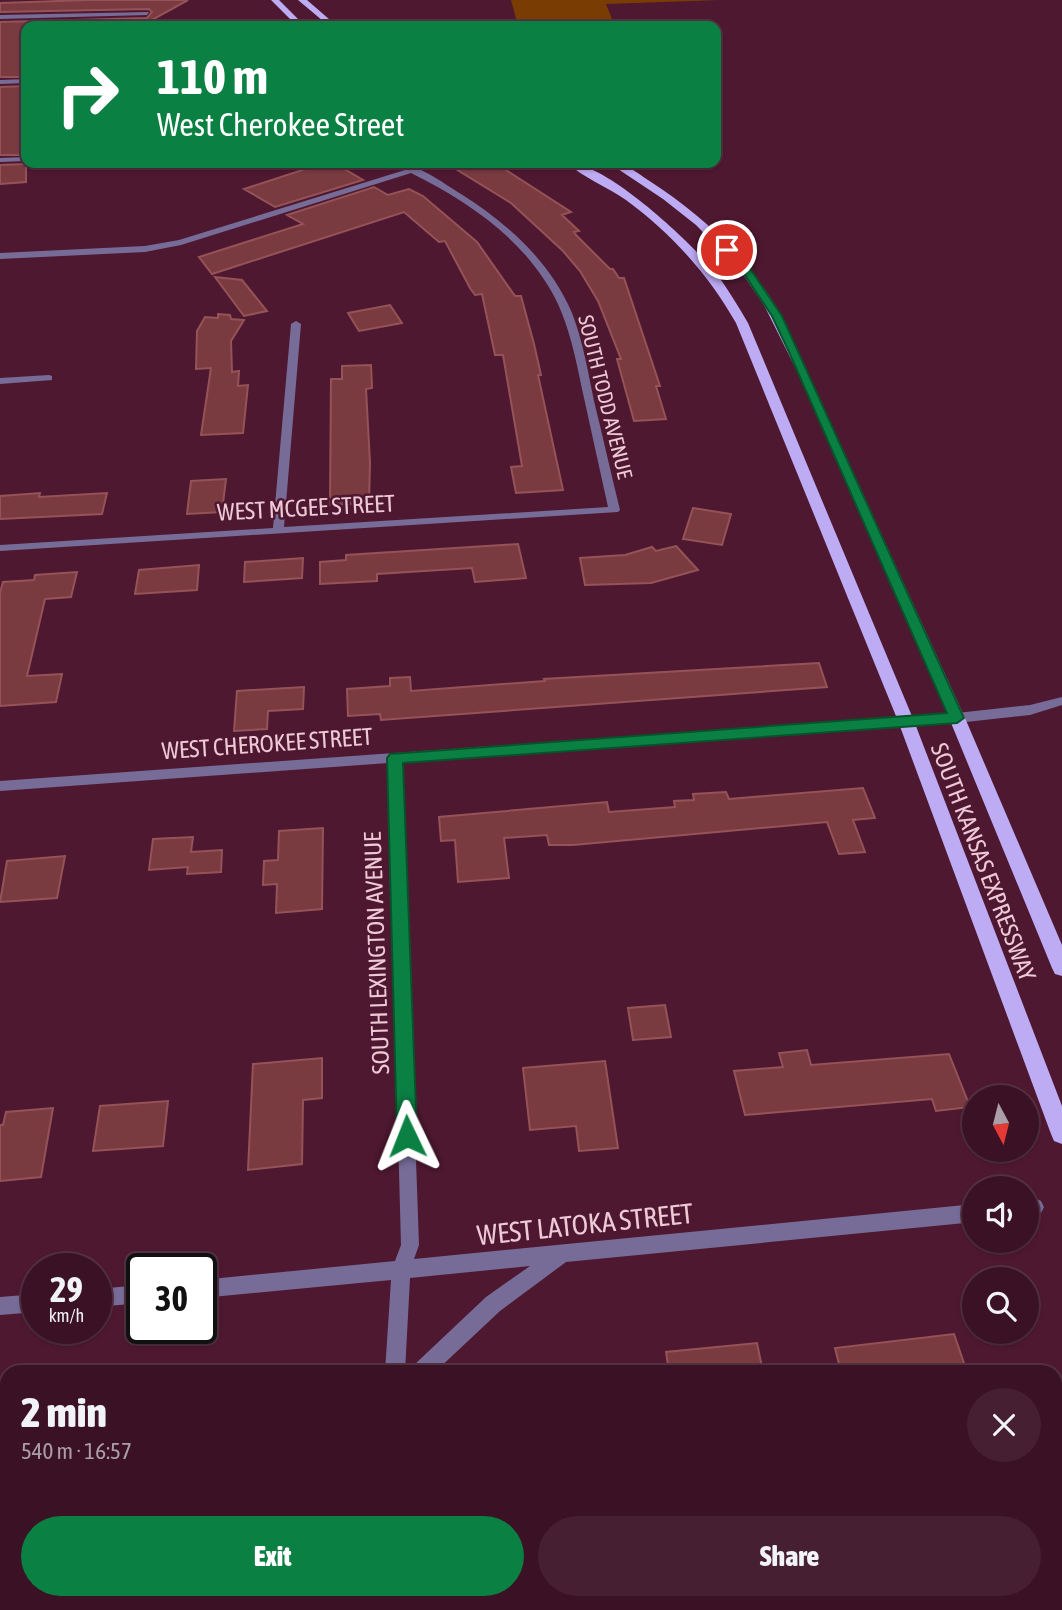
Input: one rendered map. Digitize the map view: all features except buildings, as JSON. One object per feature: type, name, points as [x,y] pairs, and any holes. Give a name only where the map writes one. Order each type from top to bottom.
[{"type":"main road","points":[[275,0],[296,21]]},
{"type":"main road","points":[[302,0],[327,21]]},
{"type":"main road","name":"SOUTH KANSAS EXPRESSWAY","points":[[581,168],[627,195],[674,234],[710,274],[743,323],[906,721],[1062,1134]]},
{"type":"main road","name":"SOUTH KANSAS EXPRESSWAY","points":[[622,168],[677,203],[708,231],[745,269],[777,316],[957,718],[1062,968]]},
{"type":"street","points":[[0,18],[147,12]]},
{"type":"street","points":[[0,82],[21,80]]},
{"type":"street","points":[[0,160],[21,159]]},
{"type":"street","name":"SOUTH TODD AVENUE","points":[[408,168],[456,193],[495,221],[531,258],[562,302],[576,342],[614,510]]},
{"type":"street","points":[[0,256],[145,249],[181,242],[412,170]]},
{"type":"street","points":[[278,531],[296,324]]},
{"type":"street","points":[[0,381],[49,378]]},
{"type":"street","name":"WEST MCGEE STREET","points":[[0,548],[614,510]]},
{"type":"street","name":"WEST CHEROKEE STREET","points":[[0,786],[957,718],[1030,710],[1062,701]]},
{"type":"street","name":"SOUTH LEXINGTON AVENUE","points":[[394,1365],[401,1271],[410,1245],[395,758]]},
{"type":"street","name":"WEST LATOKA STREET","points":[[217,1288],[962,1214]]},
{"type":"street","points":[[428,1365],[493,1304],[562,1254]]},
{"type":"street","points":[[0,1306],[21,1304]]},
{"type":"shaded area","points":[[511,0],[720,0],[606,4],[613,21],[517,21]]},
{"type":"route","points":[[407,1136],[395,758],[957,718],[795,352],[777,316],[745,269],[727,250]]}]
